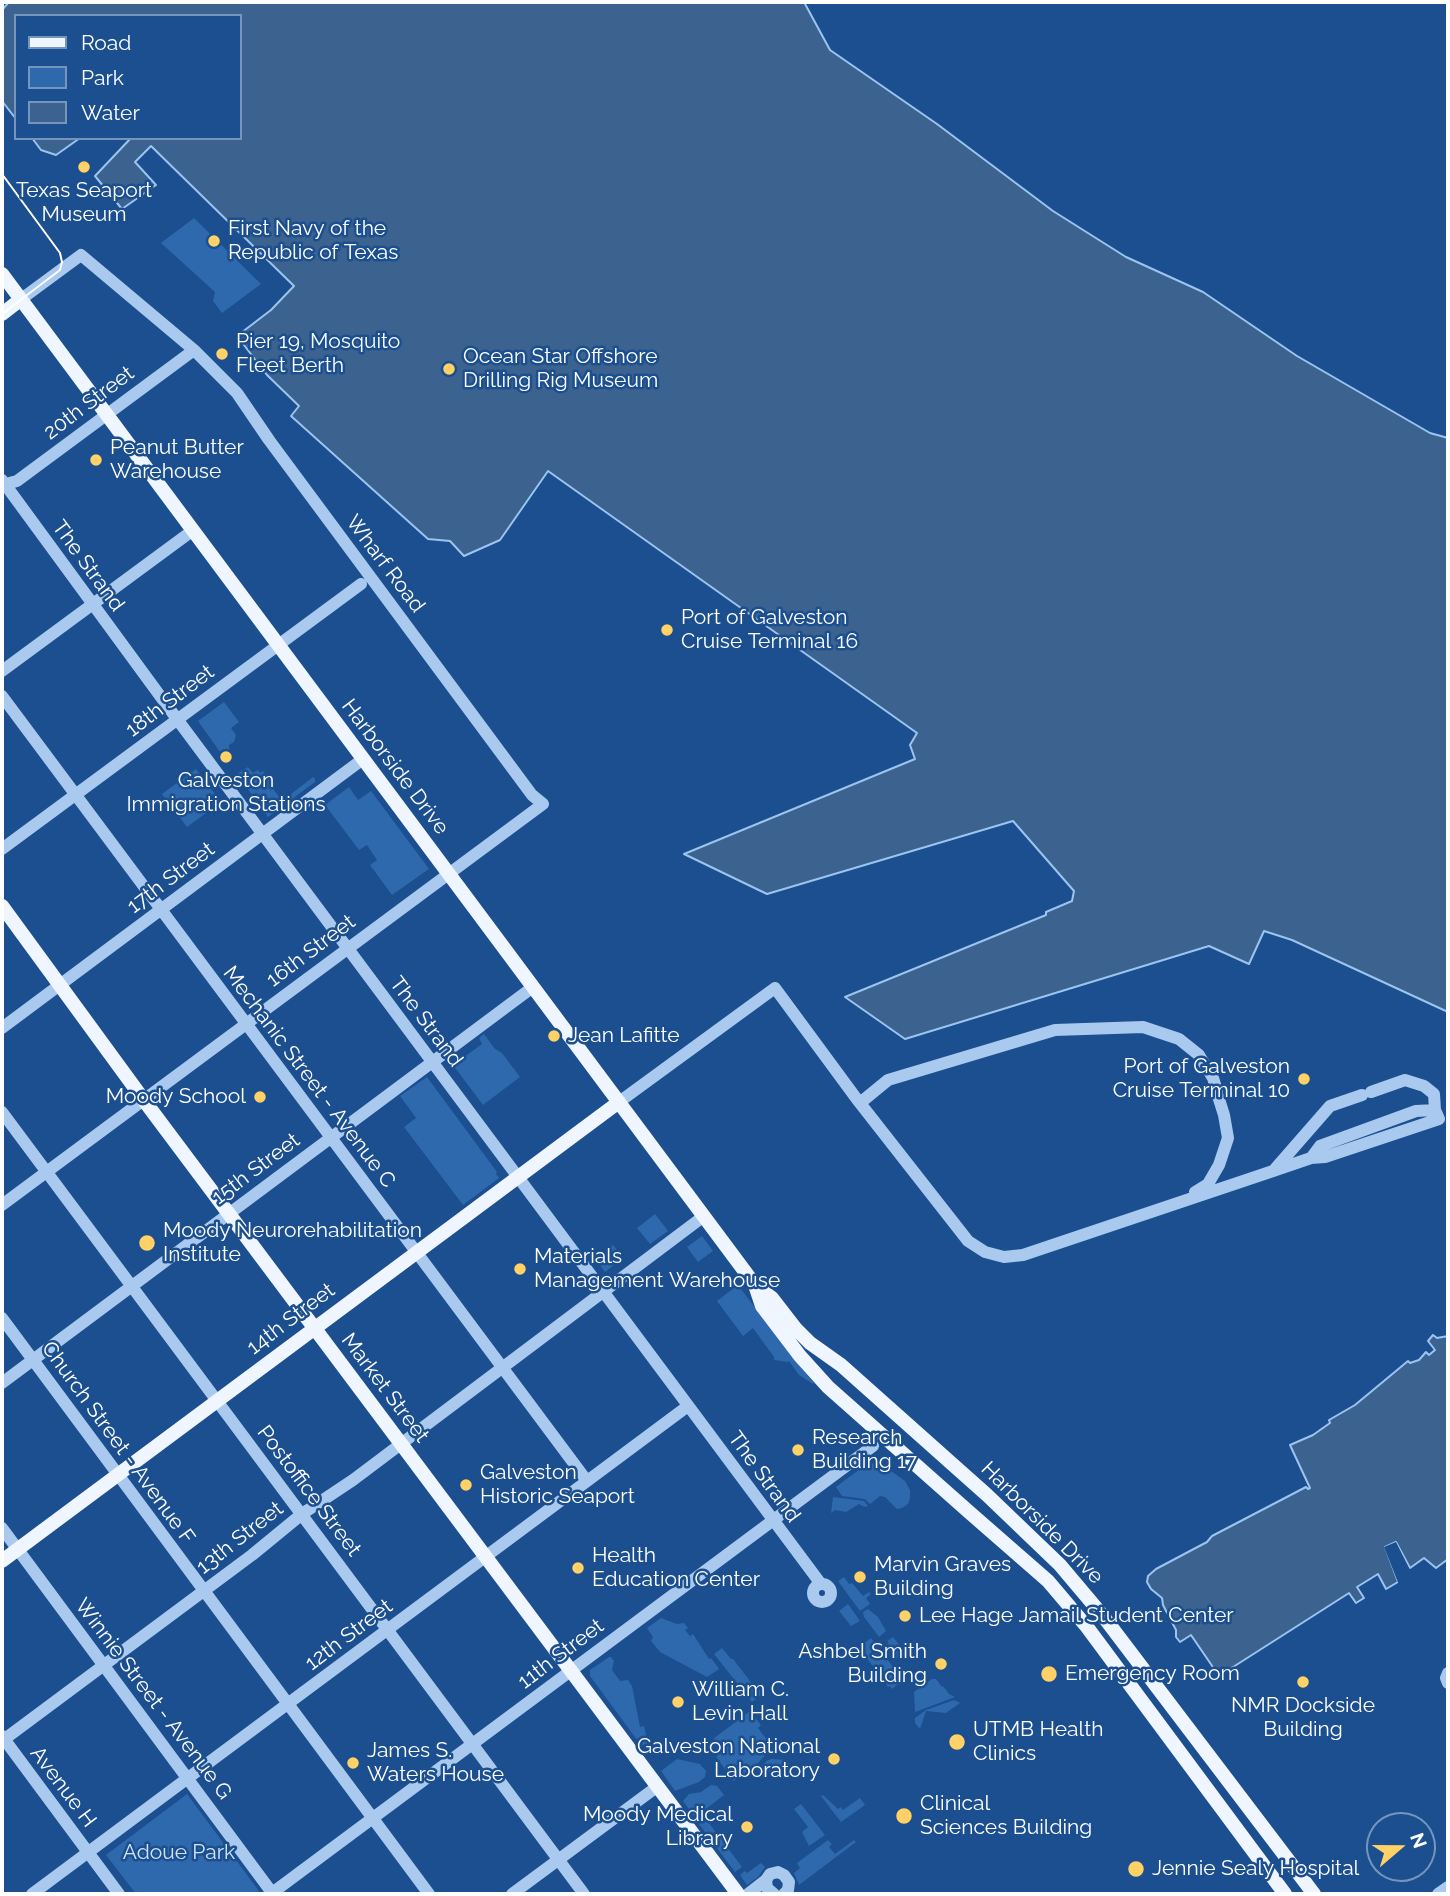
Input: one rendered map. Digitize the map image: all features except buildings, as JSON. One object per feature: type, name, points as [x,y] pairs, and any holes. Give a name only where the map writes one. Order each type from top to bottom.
[{"type":"main road","name":"Harborside Drive","points":[[2,274],[755,1285],[762,1306],[800,1356],[828,1387],[1048,1581],[1087,1627],[1286,1894]]},
{"type":"main road","points":[[2,314],[20,300]]},
{"type":"main road","name":"Market Street","points":[[2,906],[143,1100],[738,1894]]},
{"type":"main road","name":"14th Street","points":[[2,1561],[619,1102]]},
{"type":"main road","name":"Harborside Drive","points":[[755,1285],[772,1297],[810,1343],[841,1365],[1060,1565],[1104,1616],[1314,1894]]},
{"type":"main road","points":[[969,1512],[986,1495]]},
{"type":"main road","points":[[1048,1581],[1060,1565]]},
{"type":"main road","points":[[1124,1677],[1139,1664]]},
{"type":"main road","points":[[1214,1799],[1232,1787]]},
{"type":"street","name":"Wharf Road","points":[[20,300],[81,255],[194,350],[237,393],[532,795],[543,804]]},
{"type":"street","name":"20th Street","points":[[3,485],[17,481],[194,350]]},
{"type":"street","name":"The Strand","points":[[3,485],[821,1584]]},
{"type":"street","points":[[2,671],[192,531]]},
{"type":"street","name":"18th Street","points":[[2,849],[361,584]]},
{"type":"street","name":"Mechanic Street - Avenue C","points":[[2,696],[587,1481]]},
{"type":"street","name":"17th Street","points":[[2,1028],[363,759]]},
{"type":"street","name":"16th Street","points":[[2,1205],[543,804]]},
{"type":"street","name":"15th Street","points":[[2,1383],[533,987]]},
{"type":"street","name":"14th Street","points":[[619,1102],[775,988],[860,1103]]},
{"type":"street","points":[[1180,1202],[1208,1184],[1219,1165],[1228,1138],[1224,1115],[1213,1078],[1199,1055],[1179,1039],[1143,1027],[1055,1030],[888,1080],[860,1103],[968,1241],[985,1252],[1004,1257],[1023,1255],[1273,1171],[1311,1158],[1325,1157],[1437,1115],[1434,1094],[1424,1086],[1405,1080],[1330,1106],[1273,1171]]},
{"type":"street","name":"Postoffice Street","points":[[2,1112],[584,1894]]},
{"type":"street","name":"13th Street","points":[[2,1739],[704,1216]]},
{"type":"street","name":"Church Street - Avenue F","points":[[2,1318],[429,1894]]},
{"type":"street","name":"12th Street","points":[[32,1894],[688,1406]]},
{"type":"street","name":"11th Street","points":[[273,1893],[873,1446]]},
{"type":"street","name":"Winnie Street - Avenue G","points":[[2,1528],[273,1893]]},
{"type":"street","points":[[1448,1674],[1448,1683]]},
{"type":"street","name":"Avenue H","points":[[2,1739],[119,1894]]},
{"type":"street","points":[[512,1894],[658,1786]]},
{"type":"street","points":[[748,1894],[767,1890],[774,1872],[782,1873],[789,1882],[784,1894]]},
{"type":"street","points":[[1438,1894],[1448,1886]]},
{"type":"green space","points":[[194,218],[261,284],[222,313],[213,301],[215,292],[161,243]]},
{"type":"green space","points":[[224,702],[239,722],[231,728],[236,735],[234,742],[229,745],[230,755],[225,759],[198,721]]},
{"type":"green space","points":[[248,767],[253,773],[263,771],[282,801],[313,777],[315,782],[268,817],[237,774]]},
{"type":"green space","points":[[196,769],[221,802],[187,827],[162,794]]},
{"type":"green space","points":[[349,787],[358,800],[371,791],[429,869],[392,895],[370,865],[377,860],[367,845],[359,850],[325,805]]},
{"type":"green space","points":[[484,1034],[520,1077],[483,1105],[453,1065],[482,1044],[479,1038]]},
{"type":"green space","points":[[427,1077],[499,1178],[463,1205],[404,1127],[416,1118],[400,1096]]},
{"type":"green space","points":[[655,1214],[668,1231],[650,1244],[637,1228]]},
{"type":"green space","points":[[702,1236],[713,1251],[698,1262],[687,1247]]},
{"type":"green space","points":[[613,1245],[623,1258],[605,1272],[596,1259]]},
{"type":"green space","points":[[738,1285],[813,1384],[799,1375],[789,1361],[774,1360],[753,1328],[743,1336],[717,1301]]},
{"type":"green space","points":[[868,1463],[881,1464],[905,1481],[910,1490],[908,1504],[897,1509],[885,1497],[880,1496],[870,1504],[865,1499],[842,1496],[836,1487]]},
{"type":"green space","points":[[833,1497],[864,1501],[868,1506],[859,1504],[846,1512],[835,1510],[831,1513]]},
{"type":"green space","points":[[844,1577],[863,1596],[869,1592],[871,1594],[866,1598],[870,1604],[860,1611],[838,1581]]},
{"type":"green space","points":[[848,1604],[860,1621],[851,1626],[839,1611]]},
{"type":"green space","points":[[868,1609],[878,1617],[886,1631],[879,1637],[864,1617],[863,1612]]},
{"type":"green space","points":[[661,1618],[677,1624],[684,1623],[688,1628],[685,1630],[690,1636],[693,1634],[719,1669],[707,1677],[660,1652],[651,1641],[653,1637],[647,1628]]},
{"type":"green space","points":[[893,1637],[905,1652],[896,1659],[887,1645],[887,1641]]},
{"type":"green space","points":[[871,1638],[903,1680],[892,1689],[859,1647]]},
{"type":"green space","points":[[722,1648],[762,1694],[752,1702],[714,1654]]},
{"type":"green space","points":[[609,1657],[614,1661],[612,1670],[620,1681],[628,1680],[632,1686],[640,1727],[644,1726],[648,1744],[640,1744],[590,1676],[590,1670]]},
{"type":"green space","points":[[936,1679],[955,1697],[915,1712],[914,1692]]},
{"type":"green space","points":[[954,1700],[960,1703],[946,1713],[926,1711],[920,1729],[915,1723],[915,1718],[926,1710]]},
{"type":"green space","points":[[750,1711],[761,1725],[758,1728],[770,1744],[767,1753],[759,1762],[734,1781],[716,1757],[722,1751],[713,1739]]},
{"type":"green space","points":[[677,1759],[700,1764],[706,1771],[705,1777],[675,1791],[661,1771]]},
{"type":"green space","points":[[772,1759],[787,1760],[789,1764],[771,1777],[762,1765]]},
{"type":"green space","points":[[711,1785],[717,1786],[724,1795],[696,1819],[683,1801],[689,1794],[701,1792]]},
{"type":"green space","name":"Adoue Park","points":[[187,1794],[259,1891],[254,1894],[136,1894],[106,1855]]},
{"type":"green space","points":[[821,1796],[838,1809],[841,1807],[843,1810],[860,1798],[865,1805],[841,1822]]},
{"type":"green space","points":[[801,1804],[825,1835],[809,1846],[802,1832],[808,1827],[794,1809]]},
{"type":"green space","points":[[706,1819],[742,1867],[735,1872],[699,1824]]},
{"type":"green space","points":[[828,1840],[832,1844],[829,1847],[835,1854],[854,1840],[856,1842],[799,1885],[794,1873],[800,1868],[797,1863]]},
{"type":"green space","points":[[761,1863],[765,1867],[758,1877],[747,1885],[740,1875]]},
{"type":"water","points":[[9,2],[804,2],[830,50],[937,124],[1053,211],[1126,257],[1203,292],[1297,356],[1430,433],[1448,438],[1448,1012],[1292,940],[1264,931],[1249,964],[1209,946],[905,1039],[845,997],[1046,915],[1046,912],[1072,901],[1074,891],[1013,821],[767,894],[684,854],[915,759],[910,745],[917,733],[548,471],[500,540],[464,556],[450,541],[428,539],[291,416],[299,406],[267,375],[237,336],[271,310],[294,286],[151,146],[135,162],[156,185],[122,209],[95,176],[129,140],[242,140],[242,14],[14,14],[14,116],[2,101],[2,10]]},
{"type":"water","points":[[34,140],[77,140],[56,155],[41,150]]},
{"type":"water","points":[[1433,1335],[1437,1338],[1448,1336],[1448,1559],[1436,1568],[1424,1558],[1410,1568],[1396,1542],[1385,1547],[1398,1582],[1386,1589],[1378,1574],[1357,1587],[1364,1598],[1356,1603],[1349,1593],[1219,1676],[1191,1635],[1180,1642],[1176,1637],[1176,1630],[1162,1598],[1151,1589],[1147,1582],[1148,1576],[1207,1542],[1212,1536],[1306,1487],[1310,1488],[1290,1445],[1313,1435],[1330,1423],[1329,1420],[1355,1405],[1408,1361],[1410,1363],[1419,1360],[1426,1352],[1429,1355],[1435,1350],[1428,1341]]},
{"type":"pier","points":[[1396,1542],[1411,1572],[1407,1570],[1394,1546],[1389,1549],[1401,1581],[1399,1585],[1384,1547]]},
{"type":"tram line","points":[[2,174],[60,253],[62,262],[60,270],[2,314]]},
{"type":"place","name":"Texas Seaport Museum","points":[[84,167]]},
{"type":"place","name":"First Navy of the Republic of Texas","points":[[214,241]]},
{"type":"place","name":"Pier 19, Mosquito Fleet Berth","points":[[222,354]]},
{"type":"place","name":"Ocean Star Offshore Drilling Rig Museum","points":[[449,369]]},
{"type":"place","name":"Peanut Butter Warehouse","points":[[96,460]]},
{"type":"place","name":"Port of Galveston Cruise Terminal 16","points":[[667,630]]},
{"type":"place","name":"Galveston Immigration Stations","points":[[226,757]]},
{"type":"place","name":"Jean Lafitte","points":[[554,1036]]},
{"type":"place","name":"Port of Galveston Cruise Terminal 10","points":[[1304,1079]]},
{"type":"place","name":"Moody School","points":[[260,1097]]},
{"type":"place","name":"Moody Neurorehabilitation Institute","points":[[147,1243]]},
{"type":"place","name":"Materials Management Warehouse","points":[[520,1269]]},
{"type":"place","name":"Research Building 17","points":[[798,1450]]},
{"type":"place","name":"Galveston Historic Seaport","points":[[466,1485]]},
{"type":"place","name":"Health Education Center","points":[[578,1568]]},
{"type":"place","name":"Marvin Graves Building","points":[[860,1577]]},
{"type":"place","name":"Lee Hage Jamail Student Center","points":[[905,1616]]},
{"type":"place","name":"Ashbel Smith Building","points":[[941,1664]]},
{"type":"place","name":"Emergency Room","points":[[1049,1674]]},
{"type":"place","name":"NMR Dockside Building","points":[[1303,1682]]},
{"type":"place","name":"William C. Levin Hall","points":[[678,1702]]},
{"type":"place","name":"UTMB Health Clinics","points":[[957,1742]]},
{"type":"place","name":"Galveston National Laboratory","points":[[834,1759]]},
{"type":"place","name":"James S. Waters House","points":[[353,1763]]},
{"type":"place","name":"Clinical Sciences Building","points":[[904,1816]]},
{"type":"place","name":"Moody Medical Library","points":[[747,1827]]},
{"type":"place","name":"Jennie Sealy Hospital","points":[[1136,1869]]}]
